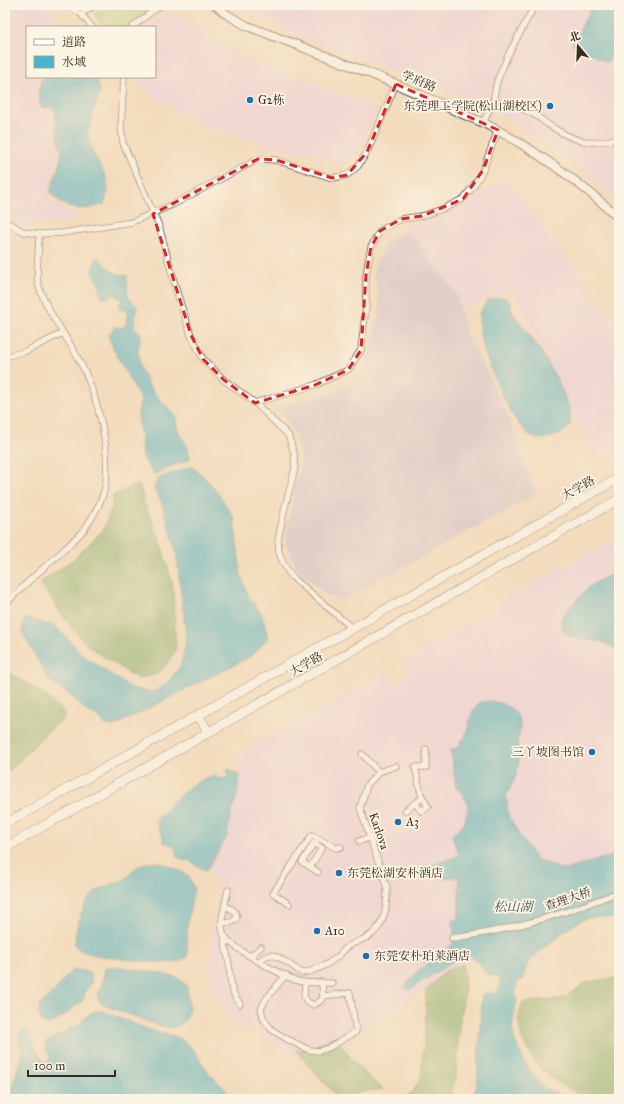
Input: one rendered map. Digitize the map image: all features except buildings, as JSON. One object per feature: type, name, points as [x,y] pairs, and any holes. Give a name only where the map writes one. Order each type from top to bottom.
[{"type":"main road","name":"大学路","points":[[5,824],[619,478]]},
{"type":"main road","name":"大学路","points":[[5,848],[619,499]]},
{"type":"main road","points":[[198,715],[209,733]]},
{"type":"street","points":[[66,5],[81,14],[91,26]]},
{"type":"street","points":[[81,14],[94,5]]},
{"type":"street","points":[[133,26],[161,5]]},
{"type":"street","name":"学府路","points":[[215,5],[226,14],[247,26],[421,94],[498,130],[533,151],[566,174],[619,218]]},
{"type":"street","points":[[483,123],[493,102],[497,81],[508,55],[535,5]]},
{"type":"street","points":[[124,78],[121,126],[123,143],[159,226],[178,296],[191,334],[203,359],[224,380],[256,402],[288,435],[294,453],[295,468],[278,540],[279,552],[283,563],[292,576],[352,628]]},
{"type":"street","points":[[5,221],[24,232],[39,234],[132,222],[153,214],[196,193],[258,159],[276,160],[332,178],[347,175],[358,166],[367,152],[396,84]]},
{"type":"street","points":[[493,102],[516,106],[532,113],[570,138],[582,142],[598,142],[619,138]]},
{"type":"street","points":[[256,402],[315,385],[348,370],[361,350],[366,307],[366,275],[371,247],[380,231],[401,219],[422,216],[445,208],[463,199],[473,187],[483,170],[498,130]]},
{"type":"street","points":[[5,605],[17,591],[59,554],[85,528],[100,503],[105,487],[106,455],[102,426],[93,392],[78,358],[52,315],[38,282],[39,234]]},
{"type":"street","points":[[5,357],[26,351],[63,332]]},
{"type":"street","points":[[416,803],[421,811],[428,807],[421,794],[416,767],[426,767],[426,749]]},
{"type":"street","points":[[362,754],[379,772],[396,766]]},
{"type":"street","name":"Karlova","points":[[259,961],[264,957],[271,955],[302,973],[311,971],[320,968],[336,958],[346,948],[372,934],[383,921],[387,901],[387,888],[360,808],[367,785],[379,772]]},
{"type":"street","points":[[405,810],[423,798]]},
{"type":"street","points":[[368,832],[376,829]]},
{"type":"street","points":[[289,904],[273,893],[312,835],[322,843],[336,848],[341,847]]},
{"type":"street","points":[[359,842],[370,838]]},
{"type":"street","points":[[318,872],[302,862],[314,843],[322,843]]},
{"type":"street","points":[[310,867],[322,848],[322,843]]},
{"type":"street","points":[[228,890],[223,933],[229,966],[230,984],[236,999],[240,1004]]},
{"type":"street","name":"查理大桥","points":[[452,938],[475,936],[517,927],[557,915],[619,892]]},
{"type":"street","points":[[223,923],[232,922],[237,918],[236,912],[225,906]]},
{"type":"street","points":[[223,933],[235,946],[250,956],[299,982],[332,983]]},
{"type":"street","points":[[250,956],[261,946]]},
{"type":"street","points":[[286,975],[266,999],[261,1009],[264,1020],[272,1030],[286,1039],[309,1050],[319,1051],[328,1048],[356,1032],[350,993],[323,996]]},
{"type":"street","points":[[304,982],[304,996],[307,1002],[314,1005],[323,999],[322,982]]},
{"type":"highlighted area","points":[[396,84],[498,130],[483,170],[463,199],[422,216],[401,219],[380,231],[371,247],[366,275],[361,350],[348,370],[315,385],[255,403],[224,380],[203,359],[191,335],[153,214],[258,159],[276,160],[332,178],[347,175],[367,152]]},
{"type":"shaded area","points":[[5,5],[47,5],[55,11],[54,26],[26,26],[26,78],[41,78],[36,90],[39,108],[51,111],[55,129],[60,157],[51,178],[49,193],[55,202],[67,210],[77,212],[77,220],[42,224],[29,221],[27,227],[25,228],[18,225],[20,217],[5,209]]},
{"type":"shaded area","name":"东莞理工学院(松山湖校区)","points":[[231,5],[619,5],[619,200],[594,178],[542,141],[503,116],[458,95],[314,41],[248,14]]},
{"type":"shaded area","points":[[169,9],[210,38],[247,60],[310,82],[377,110],[360,151],[345,164],[333,162],[315,153],[276,148],[257,140],[238,136],[200,124],[153,97],[136,78],[156,78],[156,26],[148,26]]},
{"type":"shaded area","points":[[508,179],[619,328],[619,449],[596,461],[513,289],[467,309],[407,229]]},
{"type":"shaded area","points":[[407,229],[456,293],[466,331],[505,409],[537,494],[343,600],[327,596],[297,568],[285,542],[288,520],[301,461],[295,433],[277,406],[329,394],[364,374],[380,306],[373,270],[387,241]]},
{"type":"shaded area","points":[[619,536],[619,907],[554,929],[520,946],[453,966],[425,990],[384,1015],[331,1055],[310,1058],[294,1054],[236,1024],[222,1009],[213,993],[211,986],[209,974],[219,886],[208,868],[227,837],[229,821],[237,795],[240,775],[236,761],[256,744],[344,696],[361,689],[372,679],[387,672],[396,684],[408,669],[401,662],[448,635],[496,611],[508,598],[609,543]]},
{"type":"green space","points":[[107,5],[155,5],[131,26],[103,26],[94,14]]},
{"type":"green space","points":[[139,484],[147,511],[159,536],[173,587],[176,650],[160,673],[138,679],[88,646],[68,623],[40,583],[75,558],[103,530],[112,508],[113,495]]},
{"type":"green space","points":[[5,670],[30,685],[53,702],[66,716],[45,734],[13,768],[5,773]]},
{"type":"green space","points":[[463,964],[465,992],[460,1017],[456,1077],[450,1099],[403,1099],[413,1092],[421,1077],[425,1030],[426,990],[445,971]]},
{"type":"green space","points":[[619,977],[619,1099],[592,1099],[576,1093],[554,1080],[539,1067],[522,1040],[518,1019],[522,1003],[564,998],[587,982]]},
{"type":"green space","points":[[335,1037],[357,1065],[383,1089],[354,1093],[348,1098],[349,1099],[339,1099],[296,1050],[317,1045]]},
{"type":"water","points":[[593,5],[619,5],[619,42],[607,62],[572,44]]},
{"type":"water","points":[[46,78],[95,78],[100,90],[87,133],[91,148],[106,177],[108,190],[104,204],[96,207],[81,209],[74,208],[62,203],[50,192],[59,167],[61,149],[57,133],[57,121],[54,108],[41,107],[38,93],[41,80]]},
{"type":"water","points":[[97,256],[113,272],[127,276],[128,296],[137,307],[134,326],[141,334],[138,349],[140,368],[149,386],[175,415],[179,433],[188,447],[190,459],[154,474],[143,458],[138,414],[141,400],[108,336],[115,327],[123,328],[128,319],[128,314],[126,309],[120,310],[119,304],[123,300],[115,294],[108,297],[102,297],[99,284],[91,273]]},
{"type":"water","points":[[505,297],[511,305],[511,310],[540,350],[558,381],[570,410],[570,426],[556,436],[538,439],[529,434],[519,424],[510,410],[494,377],[480,335],[479,313],[488,300]]},
{"type":"water","points":[[192,466],[214,487],[234,518],[241,575],[248,596],[262,615],[268,638],[253,655],[114,726],[105,725],[98,717],[86,711],[74,698],[49,680],[23,633],[23,622],[26,618],[56,627],[84,656],[131,688],[151,692],[159,689],[168,682],[181,665],[186,642],[185,627],[176,550],[161,500],[154,490],[157,479]]},
{"type":"water","points":[[619,574],[619,650],[603,642],[573,638],[565,632],[561,623],[565,612],[583,593],[599,580]]},
{"type":"water","name":"松山湖","points":[[488,701],[499,703],[508,707],[513,710],[519,719],[520,727],[517,743],[519,761],[514,781],[506,794],[508,815],[521,838],[536,859],[564,870],[619,854],[619,918],[600,917],[582,920],[562,934],[530,961],[527,965],[523,980],[518,980],[514,997],[517,998],[512,1026],[513,1035],[526,1065],[542,1087],[572,1099],[473,1099],[477,1085],[482,994],[495,994],[499,989],[500,980],[498,977],[486,974],[483,968],[468,953],[409,990],[404,987],[417,972],[454,943],[453,920],[459,919],[459,877],[435,878],[433,865],[459,855],[452,835],[465,822],[469,805],[461,792],[456,788],[451,750],[459,747],[461,743],[460,741],[465,738],[473,711],[479,703]]},
{"type":"water","points":[[228,768],[240,775],[237,795],[229,821],[227,837],[206,871],[188,860],[184,861],[176,856],[174,846],[163,842],[157,820],[159,815],[164,813],[174,800],[191,786],[205,778],[216,775],[220,779],[227,778],[229,775],[226,770]]},
{"type":"water","points":[[150,862],[165,864],[189,876],[194,889],[187,924],[187,956],[176,962],[157,962],[100,956],[79,949],[75,945],[76,930],[81,914],[88,900],[99,890],[122,881],[128,877],[132,871],[141,865]]},
{"type":"water","points":[[121,967],[178,978],[187,986],[189,1009],[183,1022],[178,1026],[165,1027],[106,1006],[100,1002],[97,996],[102,985],[105,968]]},
{"type":"water","points":[[74,970],[87,971],[89,972],[91,978],[92,982],[86,990],[83,1000],[56,1021],[49,1024],[42,1022],[39,1012],[40,1005],[53,993],[69,973]]},
{"type":"water","points":[[102,1011],[147,1029],[180,1038],[193,1049],[208,1072],[226,1090],[227,1099],[11,1099],[22,1054],[22,1049],[18,1038],[20,1032],[26,1029],[31,1032],[37,1052],[45,1062],[49,1062],[50,1057],[45,1047],[46,1042],[78,1025],[91,1013]]},
{"type":"place","name":"G2栋","points":[[250,100]]},
{"type":"place","name":"东莞理工学院(松山湖校区)","points":[[550,106]]},
{"type":"place","name":"三丫坡图书馆","points":[[592,752]]},
{"type":"place","name":"A3","points":[[398,822]]},
{"type":"place","name":"东莞松湖安朴酒店","points":[[339,873]]},
{"type":"place","name":"A10","points":[[317,931]]},
{"type":"place","name":"东莞安朴珀莱酒店","points":[[366,956]]}]
